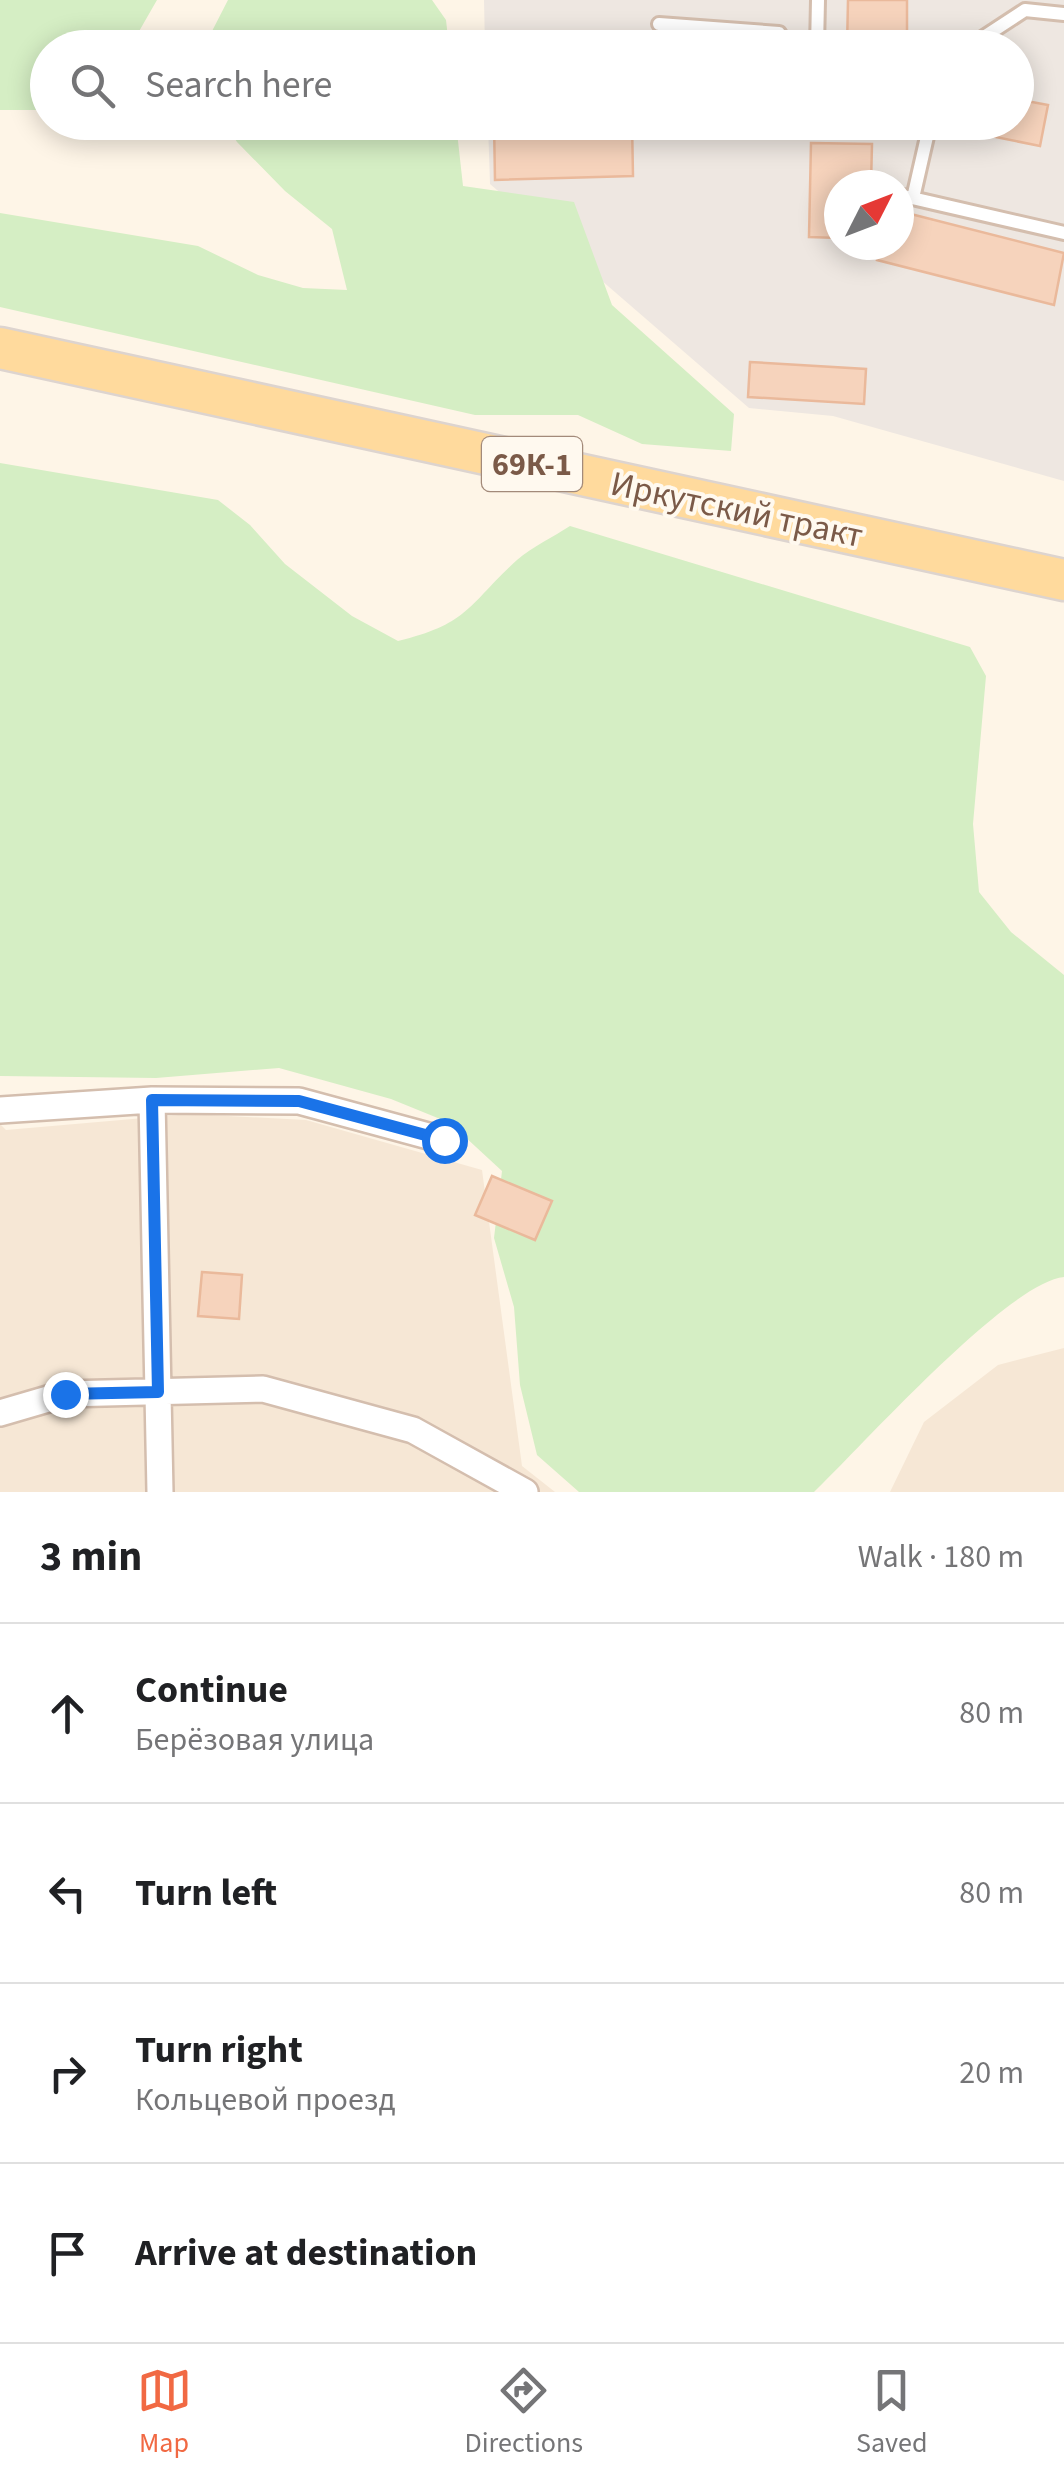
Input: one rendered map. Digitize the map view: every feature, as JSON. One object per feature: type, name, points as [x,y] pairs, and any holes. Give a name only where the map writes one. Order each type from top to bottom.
[{"type":"main road","name":"Иркутский тракт","points":[[0,348],[1064,580]]},
{"type":"street","points":[[152,1100],[160,1492]]},
{"type":"street","points":[[0,1110],[152,1100],[299,1101],[444,1140]]},
{"type":"street","points":[[0,1412],[65,1394],[263,1389],[413,1430],[525,1492]]},
{"type":"lane","points":[[817,30],[818,0]]},
{"type":"lane","points":[[991,30],[1025,5],[1064,14]]},
{"type":"lane","points":[[659,24],[731,30]]},
{"type":"lane","points":[[914,173],[925,140]]},
{"type":"lane","points":[[914,199],[1064,233]]},
{"type":"shaded area","points":[[484,0],[1064,0],[1064,481],[833,416],[749,408],[490,184],[489,140],[1034,140],[1034,30],[485,30]]},
{"type":"shaded area","points":[[190,1114],[306,1120],[482,1170],[522,1466],[555,1492],[0,1492],[0,1124],[6,1130]]},
{"type":"shaded area","points":[[1064,1348],[1064,1492],[890,1492],[924,1422],[998,1365]]},
{"type":"green space","points":[[0,0],[157,0],[140,30],[30,30],[30,110],[0,110]]},
{"type":"green space","points":[[228,0],[432,0],[446,20],[447,30],[213,30]]},
{"type":"green space","points":[[458,140],[463,186],[574,202],[612,305],[734,414],[731,451],[642,444],[578,415],[475,415],[0,307],[0,213],[198,246],[258,275],[303,288],[347,290],[332,229],[285,191],[237,142]]},
{"type":"green space","points":[[0,463],[218,500],[250,525],[285,564],[352,616],[398,641],[454,620],[517,560],[570,526],[970,647],[986,676],[973,824],[979,892],[1011,932],[1064,975],[1064,1277],[1039,1286],[973,1336],[814,1492],[579,1492],[537,1455],[520,1385],[514,1307],[494,1238],[502,1171],[450,1123],[391,1099],[279,1068],[156,1078],[0,1076]]},
{"type":"building","points":[[848,0],[907,0],[907,30],[847,30]]},
{"type":"building","points":[[1034,102],[1048,105],[1040,146],[1010,140],[1034,140]]},
{"type":"building","points":[[494,140],[632,140],[633,176],[495,180]]},
{"type":"building","points":[[811,143],[872,144],[871,170],[824,170],[824,238],[809,237]]},
{"type":"building","points":[[914,215],[1064,253],[1054,305],[877,260],[914,260]]},
{"type":"building","points":[[750,362],[866,369],[864,404],[748,397]]},
{"type":"building","points":[[492,1176],[552,1201],[535,1240],[475,1215]]},
{"type":"building","points":[[202,1272],[242,1275],[239,1319],[198,1316]]},
{"type":"route","points":[[65,1394],[158,1392],[152,1100],[299,1101],[444,1140]]}]
